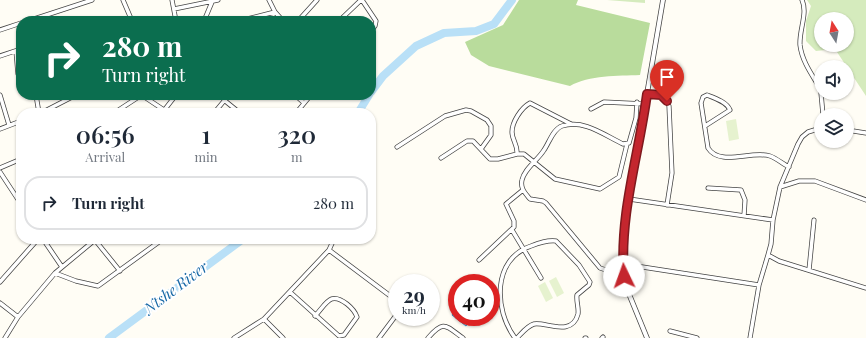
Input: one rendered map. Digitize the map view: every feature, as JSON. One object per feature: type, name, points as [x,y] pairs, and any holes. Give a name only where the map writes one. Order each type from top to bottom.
[{"type":"street","points":[[43,16],[92,0]]},
{"type":"street","points":[[123,0],[130,16]]},
{"type":"street","points":[[172,0],[175,16]]},
{"type":"street","points":[[174,9],[218,0]]},
{"type":"street","points":[[269,0],[279,16]]},
{"type":"street","points":[[303,16],[317,0]]},
{"type":"street","points":[[344,16],[361,0],[373,16]]},
{"type":"street","points":[[802,0],[805,8],[801,23],[800,48],[814,79]]},
{"type":"street","points":[[647,338],[632,305],[624,276],[623,264],[629,200],[663,1]]},
{"type":"street","points":[[206,16],[212,2]]},
{"type":"street","points":[[259,16],[275,12]]},
{"type":"street","points":[[0,30],[16,25]]},
{"type":"street","points":[[0,56],[16,51]]},
{"type":"street","points":[[647,94],[661,95],[667,101],[669,106],[672,173],[667,205]]},
{"type":"street","points":[[0,95],[2,110],[9,125]]},
{"type":"street","points":[[705,126],[730,110],[729,107],[707,95],[701,100],[708,148],[714,155],[722,157],[769,156],[789,167]]},
{"type":"street","points":[[50,108],[66,100]]},
{"type":"street","points":[[122,108],[134,100]]},
{"type":"street","points":[[148,100],[159,108]]},
{"type":"street","points":[[165,108],[172,100]]},
{"type":"street","points":[[218,108],[224,100],[234,108]]},
{"type":"street","points":[[301,100],[304,103]]},
{"type":"street","points":[[300,108],[307,100]]},
{"type":"street","points":[[591,109],[604,102],[637,102],[646,104]]},
{"type":"street","points":[[440,158],[467,141],[473,141],[490,159],[524,154],[555,179],[600,189],[619,177],[627,144],[631,141],[637,102]]},
{"type":"street","points":[[517,154],[517,144],[512,134],[514,124],[523,108],[530,103],[571,124],[583,125],[623,144],[627,144]]},
{"type":"street","points":[[397,147],[446,116],[468,110],[487,120],[491,126],[491,135],[481,149]]},
{"type":"street","points":[[0,129],[16,123]]},
{"type":"street","points":[[571,124],[559,128],[535,163],[524,175],[521,184],[522,190],[530,199],[543,201],[546,203],[600,268],[624,276]]},
{"type":"street","points":[[750,338],[759,285],[771,244],[773,220],[780,187],[802,137],[808,132],[814,130]]},
{"type":"street","points":[[854,131],[866,133]]},
{"type":"street","points":[[0,168],[16,161]]},
{"type":"street","points":[[0,172],[16,196]]},
{"type":"street","points":[[780,187],[798,181],[815,181],[866,200]]},
{"type":"street","points":[[708,188],[741,190],[746,200],[744,216]]},
{"type":"street","points":[[479,260],[512,230],[515,224],[506,204],[522,190]]},
{"type":"street","points":[[629,200],[773,220]]},
{"type":"street","points":[[809,270],[814,220]]},
{"type":"street","points":[[512,230],[541,278]]},
{"type":"street","points":[[546,241],[556,242],[579,265],[590,282],[589,285],[577,295],[578,314],[569,328],[552,330],[540,324],[534,324],[516,338],[506,323],[501,308],[500,283],[509,261],[524,248],[546,241]]},
{"type":"street","points":[[0,282],[34,244]]},
{"type":"street","points":[[46,244],[62,267]]},
{"type":"street","points":[[5,338],[18,317],[55,273],[90,244]]},
{"type":"street","points":[[100,244],[120,271]]},
{"type":"street","points":[[55,273],[96,286],[120,271],[156,244]]},
{"type":"street","points":[[234,338],[264,319],[329,250],[332,244]]},
{"type":"street","points":[[329,250],[388,294]]},
{"type":"street","points":[[768,255],[866,288]]},
{"type":"street","points":[[623,264],[759,285]]},
{"type":"street","points":[[290,292],[315,316],[339,336],[344,335],[357,317],[352,308],[335,297],[330,299],[315,316]]},
{"type":"street","points":[[0,303],[18,317]]},
{"type":"street","points":[[264,319],[283,338]]},
{"type":"street","points":[[428,338],[437,328],[442,325],[447,326],[463,338]]},
{"type":"street","points":[[379,338],[388,326]]},
{"type":"street","points":[[670,331],[696,338]]},
{"type":"green space","points":[[519,0],[578,0],[576,5],[650,23],[640,75],[595,78],[578,82],[570,86],[489,66],[471,55],[465,42],[503,25]]},
{"type":"green space","points":[[607,0],[645,0],[645,3]]},
{"type":"green space","points":[[807,0],[866,0],[866,96],[854,78],[854,60],[842,60],[837,52],[854,52],[854,12],[814,12],[814,49],[806,41],[806,21],[811,6]]},
{"type":"green space","points":[[736,119],[739,139],[729,141],[726,121]]},
{"type":"green space","points":[[556,277],[564,293],[557,297],[549,281]]},
{"type":"green space","points":[[545,282],[553,298],[546,302],[538,286]]},
{"type":"waterway","name":"Ntshe River","points":[[376,85],[383,76],[416,46],[444,33],[476,31],[494,24],[512,0]]},
{"type":"waterway","name":"Ntshe River","points":[[361,108],[366,100]]},
{"type":"waterway","name":"Ntshe River","points":[[109,338],[236,244]]},
{"type":"route","points":[[624,276],[623,249],[627,213],[647,94],[661,95],[667,101]]}]
